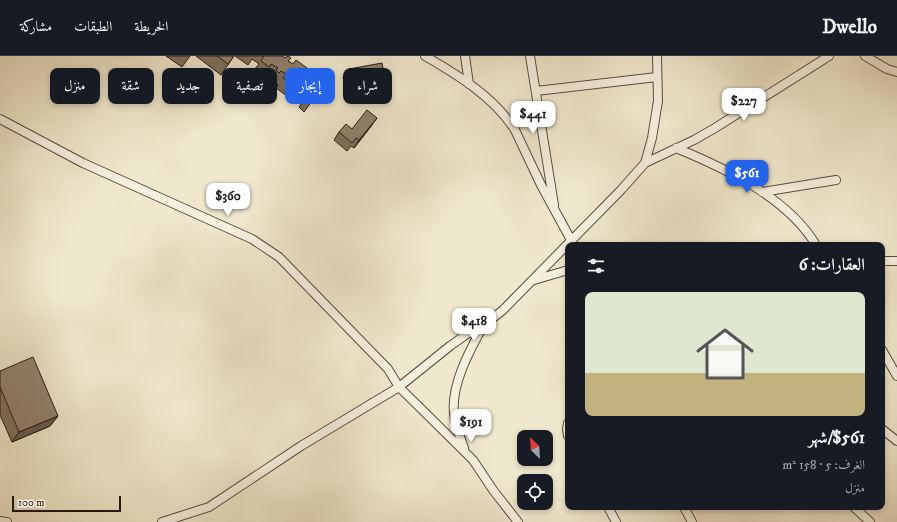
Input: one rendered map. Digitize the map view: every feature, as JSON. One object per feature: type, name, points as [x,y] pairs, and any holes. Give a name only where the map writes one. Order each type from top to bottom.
[{"type":"street","points":[[425,56],[458,76],[501,111],[510,121],[541,185],[571,240],[621,190],[645,163],[694,140],[722,124],[829,56]]},
{"type":"street","points":[[465,56],[468,84]]},
{"type":"street","points":[[530,56],[556,212]]},
{"type":"street","points":[[645,163],[655,122],[658,101],[657,56]]},
{"type":"street","points":[[865,56],[887,69],[897,72]]},
{"type":"street","points":[[536,90],[657,77]]},
{"type":"street","points":[[0,120],[83,163],[252,239],[279,256],[388,369],[399,387],[465,451],[518,522]]},
{"type":"street","points":[[676,148],[708,161],[736,175],[762,192],[788,212],[814,242]]},
{"type":"street","points":[[762,192],[836,180]]},
{"type":"street","points":[[162,522],[209,507],[301,446],[399,387],[450,346],[467,334],[483,326],[503,310],[534,280],[565,246]]},
{"type":"street","points":[[885,261],[897,260]]},
{"type":"street","points":[[534,280],[565,271]]},
{"type":"street","points":[[465,451],[458,433],[454,412],[454,395],[469,352],[483,326]]},
{"type":"street","points":[[885,355],[897,376]]},
{"type":"street","points":[[885,431],[897,441]]},
{"type":"street","points":[[610,510],[616,522]]},
{"type":"street","points":[[686,510],[692,522]]},
{"type":"street","points":[[857,510],[870,522]]},
{"type":"street","points":[[0,521],[7,522]]},
{"type":"building","points":[[217,56],[234,56],[228,64]]},
{"type":"building","points":[[264,56],[282,56],[285,58],[288,56],[291,58],[288,61],[293,64],[296,60],[307,68],[285,68],[285,73],[281,71],[279,73],[277,71],[278,68],[271,64],[269,67],[261,61]]},
{"type":"building","points":[[382,63],[383,68],[354,68]]},
{"type":"building","points":[[367,110],[377,118],[359,140],[356,138],[352,143],[339,132],[346,124],[352,129]]},
{"type":"building","points":[[33,357],[58,416],[19,432],[0,387],[0,371]]}]
